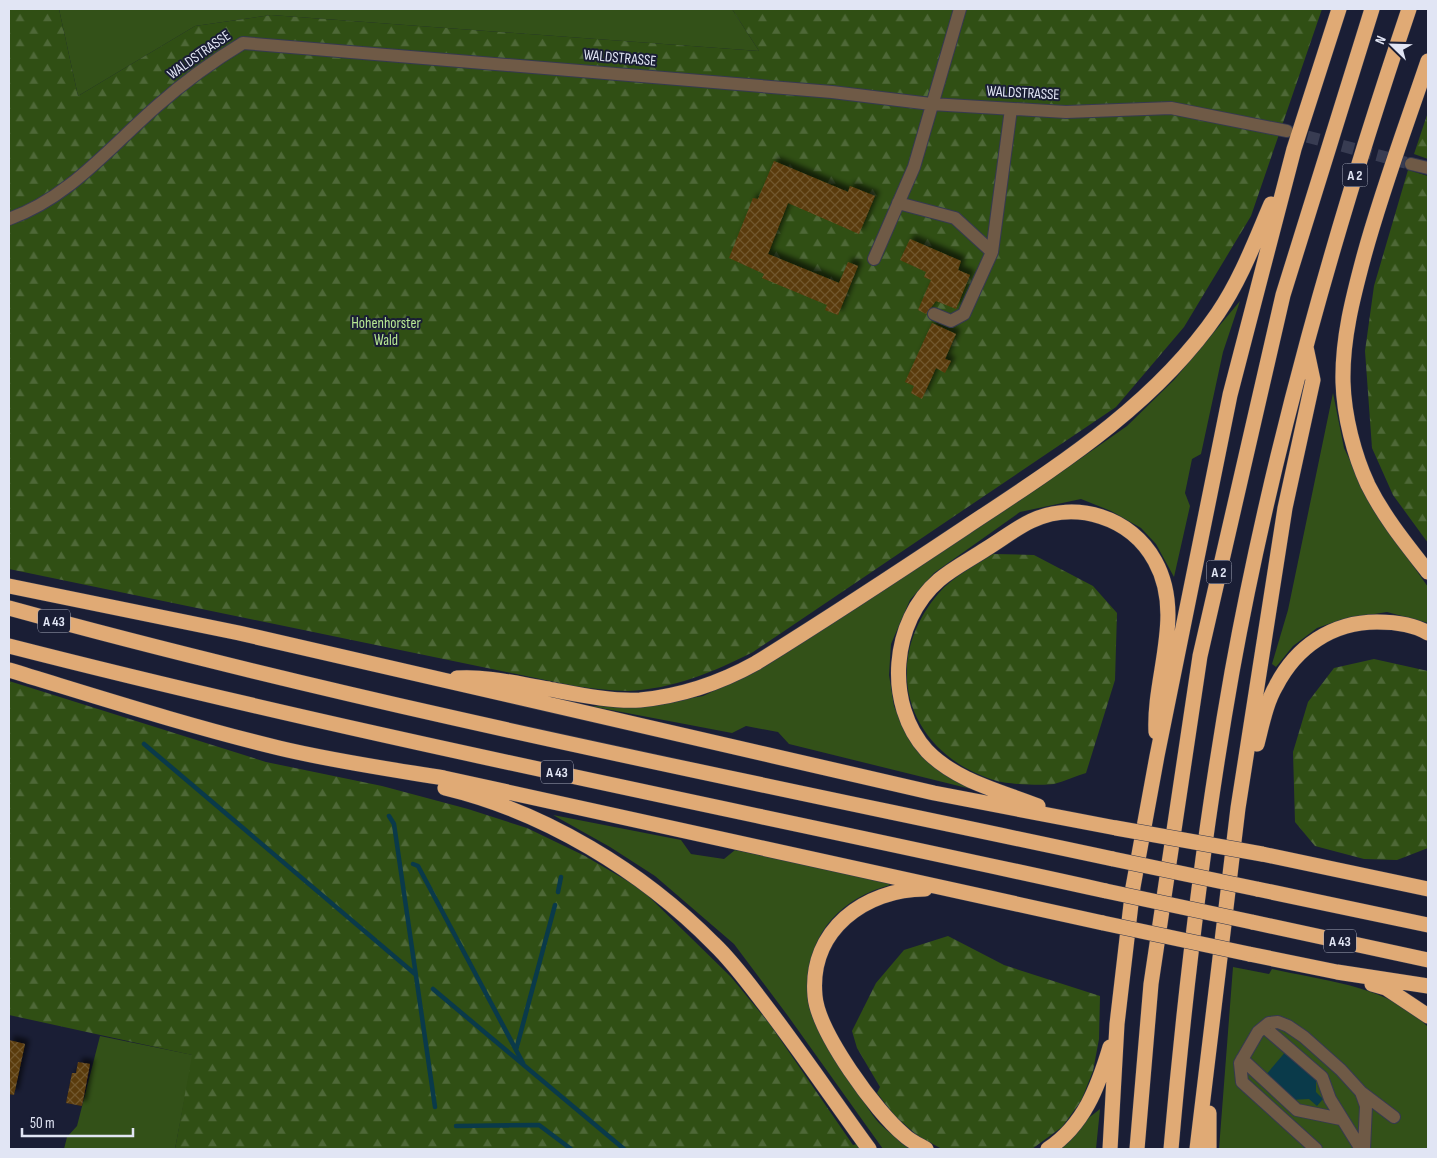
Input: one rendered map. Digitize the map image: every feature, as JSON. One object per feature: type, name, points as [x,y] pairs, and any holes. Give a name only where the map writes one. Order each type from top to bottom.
[{"type":"highway","points":[[1110,1149],[1117,1024],[1133,887],[1157,756],[1230,394],[1294,149],[1339,9]]},
{"type":"highway","name":"A 2","points":[[1137,1149],[1151,984],[1200,656],[1283,295],[1372,9]]},
{"type":"highway","name":"A 2","points":[[1171,1149],[1190,958],[1212,791],[1233,670],[1260,536],[1306,343],[1337,232],[1409,9]]},
{"type":"highway","points":[[1428,61],[1372,226],[1358,278],[1346,332],[1343,383],[1351,437],[1368,484],[1389,523],[1428,572]]},
{"type":"highway","points":[[441,679],[478,676],[581,695],[638,700],[710,685],[756,664],[1035,481],[1124,416],[1158,384],[1218,313],[1244,270],[1294,149]]},
{"type":"highway","points":[[1197,1149],[1238,808],[1285,508],[1313,380],[1306,343]]},
{"type":"highway","points":[[1070,818],[961,777],[927,751],[909,723],[899,698],[898,668],[903,638],[917,606],[938,580],[1031,521],[1057,513],[1086,512],[1113,520],[1138,538],[1156,561],[1167,594],[1168,626],[1155,711],[1157,756]]},
{"type":"highway","points":[[9,586],[240,633],[934,793],[1327,866],[1428,889]]},
{"type":"highway","name":"A 43","points":[[9,608],[100,633],[441,717],[1428,925]]},
{"type":"highway","points":[[1238,808],[1275,687],[1292,660],[1306,647],[1322,635],[1364,622],[1395,622],[1428,632]]},
{"type":"highway","name":"A 43","points":[[9,646],[175,688],[1428,960]]},
{"type":"highway","points":[[9,670],[194,726],[280,748],[372,767],[444,778],[703,833],[945,889],[1249,954],[1337,972],[1428,986]]},
{"type":"highway","points":[[372,767],[403,778],[500,804],[575,840],[653,890],[690,920],[737,969],[792,1041],[869,1149]]},
{"type":"highway","points":[[1327,866],[1360,869],[1428,880]]},
{"type":"highway","points":[[926,1149],[905,1136],[869,1097],[832,1039],[821,1018],[814,996],[817,965],[829,936],[839,922],[853,909],[879,896],[910,889],[945,889]]},
{"type":"highway","points":[[1337,972],[1386,988],[1428,1016]]},
{"type":"highway","points":[[1048,1149],[1063,1139],[1081,1118],[1098,1085],[1117,1024]]},
{"type":"highway","points":[[1209,1039],[1209,1149]]},
{"type":"street","points":[[874,259],[914,167],[960,9]]},
{"type":"street","name":"WALDSTRASSE","points":[[9,219],[30,212],[73,183],[158,105],[218,58],[243,43],[275,44],[355,53],[832,92],[931,104],[1066,112],[1171,108],[1287,131]]},
{"type":"street","points":[[934,314],[951,321],[964,314],[992,252],[1011,109]]},
{"type":"street","points":[[1411,164],[1428,168]]},
{"type":"street","points":[[898,203],[955,218],[992,252]]},
{"type":"street","points":[[1316,1149],[1242,1082],[1240,1063],[1258,1032],[1269,1023],[1278,1022],[1288,1026],[1341,1070],[1361,1092],[1394,1117]]},
{"type":"street","points":[[1264,1027],[1322,1077],[1341,1119],[1362,1149]]},
{"type":"street","points":[[1242,1059],[1297,1110],[1341,1119]]},
{"type":"street","points":[[1361,1092],[1366,1106],[1362,1149]]},
{"type":"green space","name":"Hohenhorster Wald","points":[[9,9],[59,9],[78,96],[195,26],[271,15],[759,51],[732,9],[1322,9],[1251,216],[1184,327],[1116,407],[753,652],[723,666],[677,683],[645,690],[628,691],[574,686],[9,569]]},
{"type":"green space","points":[[59,9],[732,9],[759,51],[271,15],[195,26],[78,96]]},
{"type":"green space","points":[[1428,112],[1428,159],[1414,154]]},
{"type":"green space","points":[[1408,170],[1428,176],[1428,543],[1393,495],[1372,448],[1365,351],[1374,286]]},
{"type":"green space","points":[[1240,301],[1223,352],[1201,454],[1192,459],[1185,493],[1190,506],[1174,577],[1156,544],[1141,528],[1111,511],[1081,499],[1020,512],[934,573],[910,600],[891,644],[889,675],[894,706],[906,734],[923,757],[971,789],[789,744],[778,732],[746,726],[732,733],[590,706],[640,707],[703,696],[766,666],[1040,487],[1127,426],[1174,380]]},
{"type":"green space","points":[[1333,393],[1344,448],[1374,510],[1428,587],[1428,623],[1387,612],[1343,619],[1317,628],[1293,646],[1276,667],[1272,664],[1288,610]]},
{"type":"green space","points":[[993,554],[1034,555],[1093,586],[1117,613],[1115,680],[1086,773],[1054,784],[1034,785],[1002,782],[966,768],[942,751],[923,729],[912,704],[907,678],[909,650],[920,621],[938,594],[950,582]]},
{"type":"green space","points":[[1374,659],[1428,671],[1428,848],[1397,860],[1364,859],[1315,846],[1295,822],[1293,752],[1308,702],[1334,668]]},
{"type":"green space","points":[[9,681],[266,762],[382,786],[468,809],[527,828],[585,856],[641,889],[731,977],[769,1023],[853,1145],[857,1144],[860,1149],[175,1149],[192,1055],[9,1015]]},
{"type":"green space","points":[[553,815],[681,840],[691,854],[724,859],[735,850],[887,882],[890,885],[857,898],[843,908],[822,932],[810,964],[808,999],[811,1014],[822,1037],[870,1112],[883,1127],[912,1149],[883,1149],[734,944],[655,876],[610,847]]},
{"type":"green space","points":[[948,936],[1004,965],[1100,996],[1099,1039],[1093,1071],[1081,1101],[1062,1127],[1032,1149],[942,1149],[918,1136],[895,1116],[877,1093],[880,1087],[857,1048],[852,1031],[876,983],[904,950]]},
{"type":"green space","points":[[1233,967],[1269,974],[1272,969],[1356,987],[1395,1002],[1413,1013],[1428,1027],[1428,1149],[1219,1149]]},
{"type":"green space","points":[[100,1036],[193,1055],[175,1149],[64,1149],[67,1137],[77,1126]]},
{"type":"green space","points":[[1100,1109],[1096,1149],[1060,1149],[1086,1120]]},
{"type":"water","points":[[1287,1050],[1316,1075],[1316,1092],[1323,1099],[1317,1106],[1309,1099],[1290,1100],[1265,1076]]},
{"type":"building","points":[[774,161],[848,192],[850,186],[875,196],[859,234],[788,203],[768,254],[839,283],[848,262],[858,266],[838,315],[825,310],[827,305],[762,278],[764,274],[729,258],[753,198],[758,199]]},
{"type":"building","points":[[910,239],[961,261],[958,270],[970,275],[956,309],[936,301],[926,314],[918,310],[931,280],[924,277],[926,272],[900,260]]},
{"type":"building","points":[[932,323],[956,334],[945,359],[951,361],[945,373],[936,368],[922,399],[911,393],[914,386],[905,382]]},
{"type":"building","points":[[9,1040],[25,1044],[14,1095],[9,1094]]},
{"type":"building","points":[[78,1062],[90,1064],[82,1106],[66,1103],[72,1073],[76,1073]]},
{"type":"waterway","points":[[144,744],[415,974]]},
{"type":"waterway","points":[[389,816],[394,824],[435,1107]]},
{"type":"waterway","points":[[413,864],[418,866],[523,1063]]},
{"type":"waterway","points":[[558,892],[561,877]]},
{"type":"waterway","points":[[516,1050],[555,905]]},
{"type":"waterway","points":[[433,989],[624,1149]]},
{"type":"waterway","points":[[456,1126],[539,1125],[571,1149]]},
{"type":"tunnel","points":[[1290,132],[1411,164]]}]
